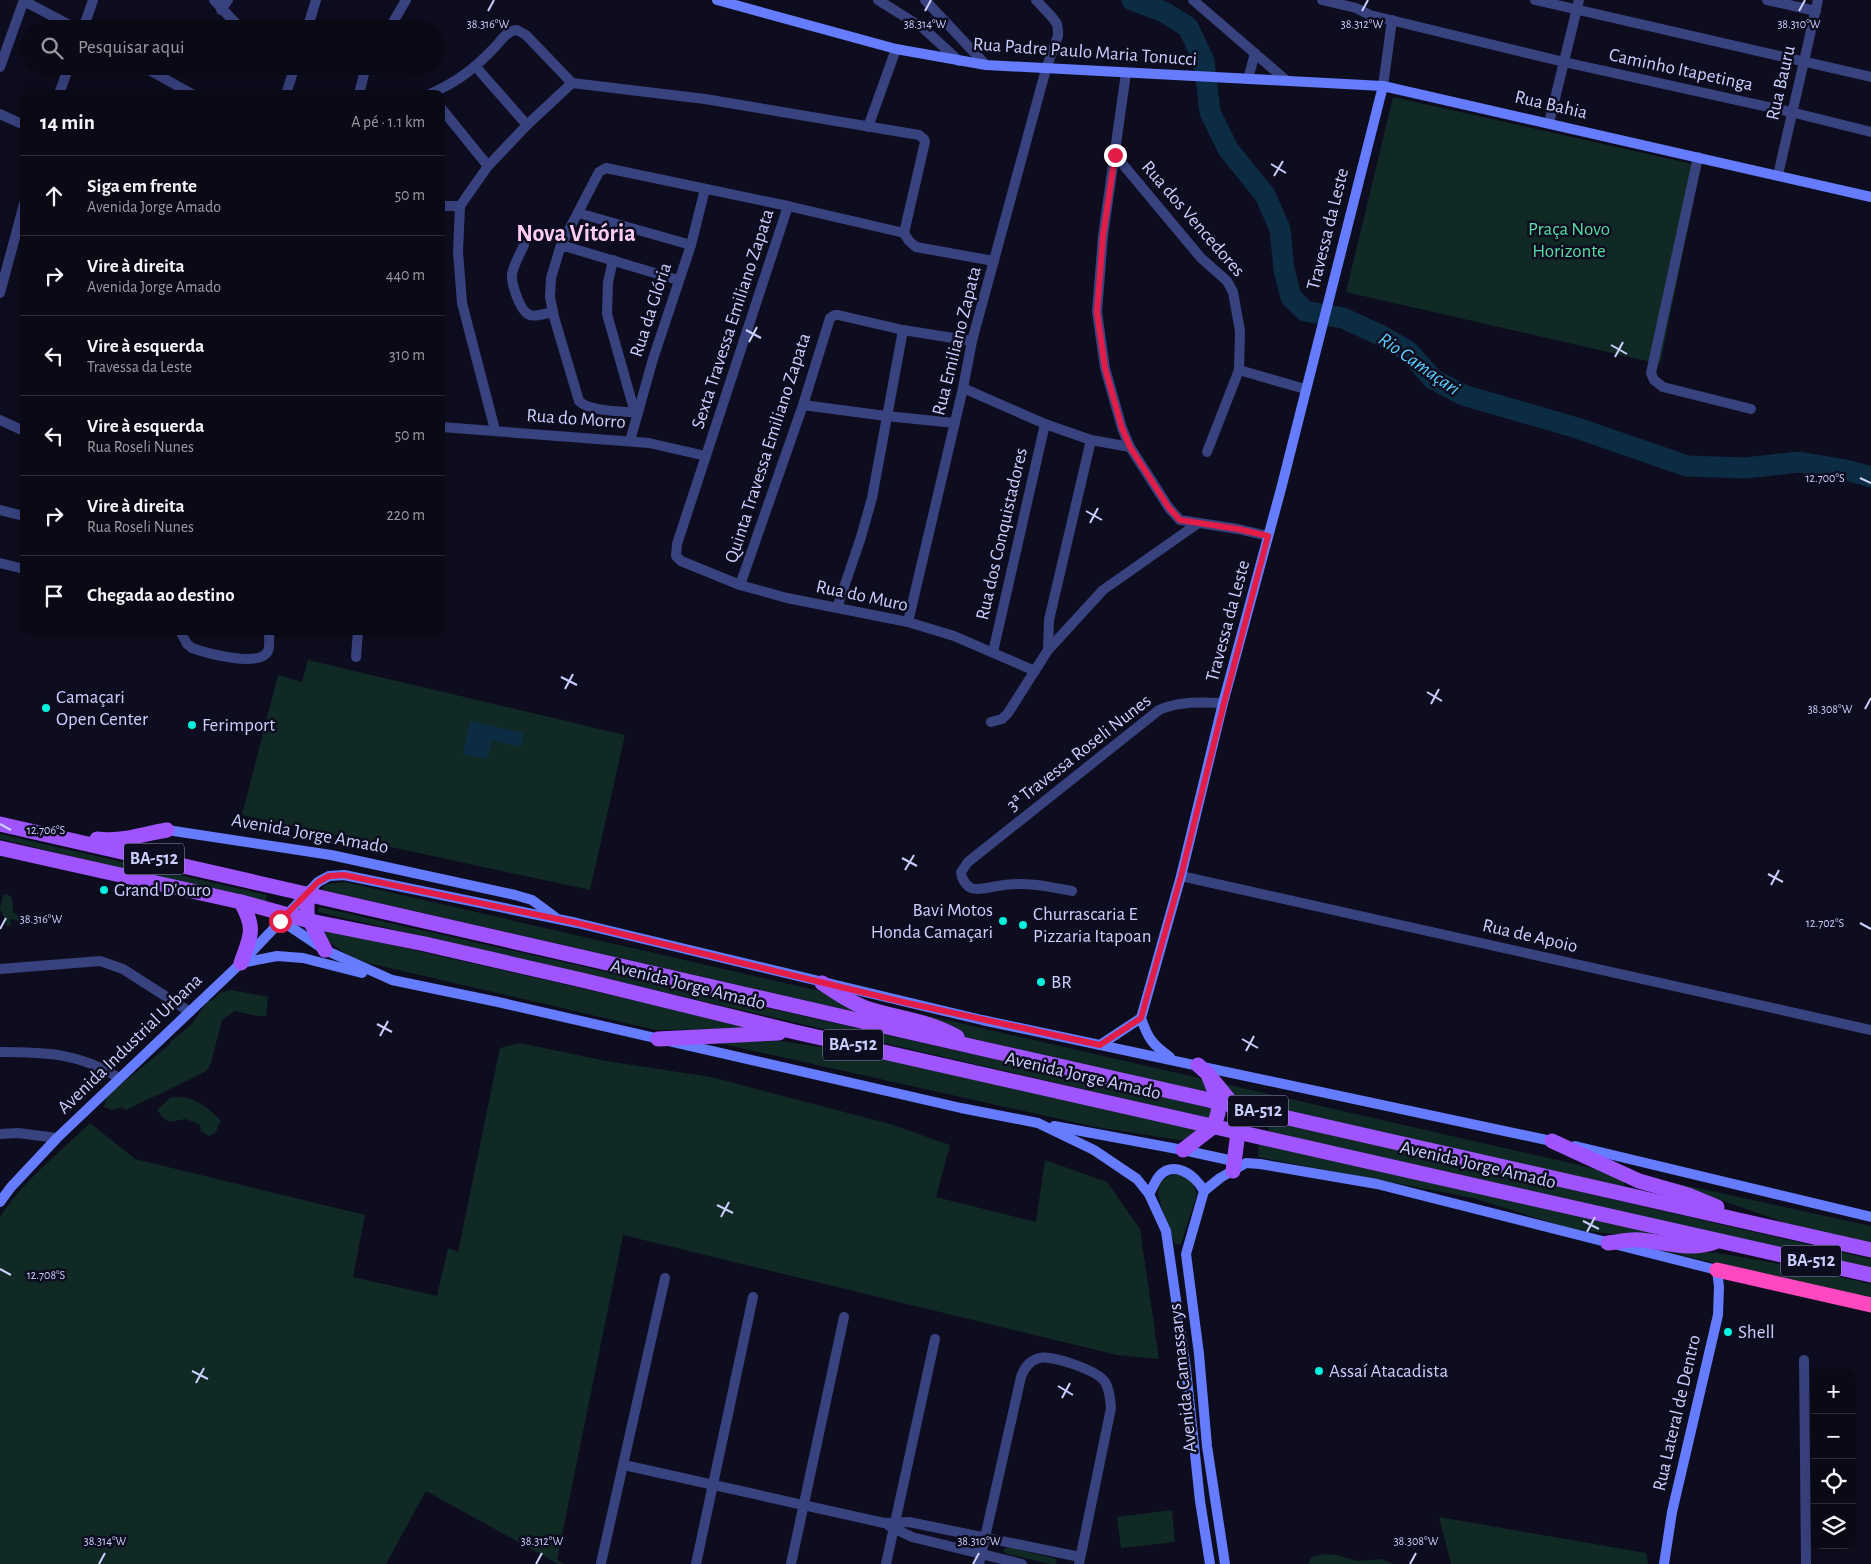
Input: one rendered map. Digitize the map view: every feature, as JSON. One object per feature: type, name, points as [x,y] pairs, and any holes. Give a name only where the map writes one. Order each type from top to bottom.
[{"type":"highway","points":[[1717,1270],[1871,1305]]},
{"type":"main road","points":[[0,819],[104,840],[124,840],[134,836],[166,830]]},
{"type":"main road","name":"Avenida Jorge Amado","points":[[0,824],[1871,1250]]},
{"type":"main road","name":"Avenida Jorge Amado","points":[[0,848],[241,902],[268,910],[283,918],[310,921],[444,948],[795,1032],[1871,1275]]},
{"type":"main road","points":[[308,894],[306,908],[310,921],[325,950]]},
{"type":"main road","points":[[241,902],[248,914],[251,928],[251,935],[241,963]]},
{"type":"main road","points":[[822,983],[863,1007],[933,1026],[975,1047]]},
{"type":"main road","points":[[658,1039],[795,1032]]},
{"type":"main road","points":[[1203,1069],[1227,1104],[1238,1132],[1238,1165]]},
{"type":"main road","points":[[1184,1150],[1214,1126],[1227,1104]]},
{"type":"main road","points":[[1552,1140],[1639,1181],[1688,1195],[1756,1223]]},
{"type":"main road","points":[[1608,1243],[1638,1240],[1692,1247],[1718,1241]]},
{"type":"street","points":[[86,20],[93,0]]},
{"type":"street","points":[[214,0],[232,20]]},
{"type":"street","points":[[221,10],[228,0]]},
{"type":"street","points":[[310,20],[316,0]]},
{"type":"street","points":[[394,20],[406,0]]},
{"type":"street","name":"Rua Padre Paulo Maria Tonucci","points":[[717,0],[896,49],[959,61],[986,65],[1046,69],[1219,78]]},
{"type":"street","points":[[925,0],[986,65]]},
{"type":"street","name":"Rua Emiliano Zapata","points":[[908,622],[963,388],[972,341],[1046,69],[1058,36],[1057,24],[1036,0]]},
{"type":"street","name":"Caminho Itapetinga","points":[[1322,0],[1356,4],[1370,15],[1564,62],[1791,112],[1871,132]]},
{"type":"street","points":[[1535,0],[1578,5],[1871,77]]},
{"type":"street","points":[[1767,0],[1816,11]]},
{"type":"street","name":"Rua Bauru","points":[[1778,175],[1818,0]]},
{"type":"street","points":[[0,67],[24,1],[60,20]]},
{"type":"street","points":[[884,1],[922,28],[959,61]]},
{"type":"street","points":[[1193,1],[1286,81]]},
{"type":"street","points":[[1549,123],[1578,5]]},
{"type":"street","points":[[1383,86],[1392,20]]},
{"type":"street","points":[[439,90],[454,83],[476,67],[508,33],[517,30],[526,35],[572,84],[705,99],[919,135],[924,138],[925,142],[904,233]]},
{"type":"street","points":[[868,127],[896,49]]},
{"type":"street","points":[[1248,79],[1255,54]]},
{"type":"street","points":[[476,67],[527,125]]},
{"type":"street","points":[[1126,73],[1103,236],[1097,312],[1105,368],[1122,428],[1130,447],[1174,515],[1184,522],[1238,529],[1268,536]]},
{"type":"street","points":[[60,90],[65,75]]},
{"type":"street","points":[[154,75],[175,90]]},
{"type":"street","points":[[287,90],[292,75]]},
{"type":"street","points":[[360,90],[364,75]]},
{"type":"street","name":"Rua Bahia","points":[[1219,78],[1383,86],[1871,197]]},
{"type":"street","points":[[495,430],[462,303],[458,252],[450,206],[527,125],[572,84]]},
{"type":"street","name":"Travessa da Leste","points":[[1141,1018],[1181,876],[1383,86]]},
{"type":"street","points":[[445,113],[488,166]]},
{"type":"street","points":[[0,114],[20,122]]},
{"type":"street","name":"Rua dos Vencedores","points":[[1115,155],[1201,258],[1218,272],[1230,286],[1240,331],[1238,370],[1206,452]]},
{"type":"street","points":[[1698,157],[1651,372],[1654,380],[1663,387],[1751,409]]},
{"type":"street","points":[[613,260],[608,282],[607,314],[636,413],[609,410],[586,405],[579,401],[550,298],[551,278],[561,245],[599,172],[606,168],[788,206]]},
{"type":"street","name":"Rua da Glória","points":[[630,441],[636,413],[691,245],[704,189]]},
{"type":"street","name":"Sexta Travessa Emiliano Zapata","points":[[681,561],[676,556],[677,544],[788,206],[904,233],[908,241],[916,247],[994,261]]},
{"type":"street","points":[[578,213],[691,245]]},
{"type":"street","points":[[0,293],[20,219]]},
{"type":"street","points":[[524,245],[512,271],[519,304],[527,314],[532,316],[553,312]]},
{"type":"street","points":[[561,245],[678,280]]},
{"type":"street","name":"Quinta Travessa Emiliano Zapata","points":[[740,585],[803,405],[828,322],[835,315],[903,330]]},
{"type":"street","points":[[837,608],[872,498],[903,330],[972,341]]},
{"type":"street","points":[[1238,370],[1305,389]]},
{"type":"street","points":[[963,388],[1045,424],[1091,440],[1130,447]]},
{"type":"street","points":[[803,405],[955,423]]},
{"type":"street","points":[[0,420],[20,429]]},
{"type":"street","name":"Rua dos Conquistadores","points":[[993,652],[1045,424]]},
{"type":"street","name":"Rua do Morro","points":[[445,428],[495,430],[649,443],[706,456]]},
{"type":"street","points":[[1048,650],[1049,620],[1091,440]]},
{"type":"street","points":[[0,510],[20,515]]},
{"type":"street","points":[[991,722],[1002,719],[1008,713],[1048,650],[1103,590],[1197,524]]},
{"type":"street","name":"Rua do Muro","points":[[681,561],[740,585],[787,598],[908,622],[954,636],[1035,670]]},
{"type":"street","points":[[0,564],[20,568]]},
{"type":"street","points":[[182,635],[187,644],[192,648],[249,660],[263,656],[268,650],[269,635]]},
{"type":"street","points":[[356,657],[358,635]]},
{"type":"street","name":"3ª Travessa Roseli Nunes","points":[[1072,891],[1047,886],[1011,883],[978,889],[971,888],[961,876],[962,868],[1158,710],[1170,705],[1184,703],[1224,703]]},
{"type":"street","name":"Avenida Jorge Amado","points":[[166,830],[331,855],[514,895],[532,900],[557,919]]},
{"type":"street","name":"Avenida Jorge Amado","points":[[283,918],[318,882],[329,876],[344,875],[557,919],[963,1016],[1173,1059],[1203,1069],[1552,1140],[1871,1217]]},
{"type":"street","name":"Rua de Apoio","points":[[1181,876],[1871,1030]]},
{"type":"street","points":[[283,918],[325,950],[392,980]]},
{"type":"street","name":"Avenida Industrial Urbana","points":[[0,1202],[10,1187],[57,1138],[241,963],[283,918]]},
{"type":"street","points":[[241,963],[277,956],[303,958],[392,980],[498,1002],[961,1108],[1184,1150],[1238,1165],[1377,1184],[1717,1270]]},
{"type":"street","points":[[0,969],[100,961],[123,969],[190,1012]]},
{"type":"street","points":[[1100,1045],[1141,1018],[1147,1036],[1156,1047],[1173,1059]]},
{"type":"street","points":[[0,1052],[55,1053],[79,1058],[119,1078]]},
{"type":"street","name":"Avenida Camassarys","points":[[1038,1124],[1094,1150],[1137,1179],[1149,1194],[1166,1231],[1186,1369],[1200,1502],[1210,1564]]},
{"type":"street","points":[[0,1134],[18,1133],[57,1138]]},
{"type":"street","points":[[1149,1194],[1157,1178],[1166,1171],[1179,1169],[1187,1172],[1200,1182],[1204,1190],[1238,1165]]},
{"type":"street","name":"Avenida Camassarys","points":[[1204,1190],[1186,1254],[1199,1354],[1207,1446],[1224,1564]]},
{"type":"street","name":"Rua Lateral de Dentro","points":[[1664,1564],[1672,1512],[1718,1315],[1719,1287],[1717,1270]]},
{"type":"street","points":[[601,1563],[665,1278]]},
{"type":"street","points":[[696,1564],[754,1297]]},
{"type":"street","points":[[790,1564],[844,1317]]},
{"type":"street","points":[[886,1564],[935,1339]]},
{"type":"street","points":[[894,1525],[909,1522],[985,1538],[1080,1561],[1111,1408],[1109,1391],[1104,1380],[1092,1371],[1043,1358],[1031,1362],[1024,1368],[1021,1377],[985,1538],[980,1559]]},
{"type":"street","points":[[1804,1360],[1806,1564]]},
{"type":"street","points":[[624,1465],[894,1525],[912,1537],[980,1559],[1022,1564]]},
{"type":"green space","name":"Praça Novo Horizonte","points":[[1393,97],[1701,166],[1660,364],[1346,292]]},
{"type":"green space","points":[[308,660],[625,735],[590,890],[242,815],[278,675],[302,682]]},
{"type":"green space","points":[[0,834],[267,895],[266,902],[0,839]]},
{"type":"green space","points":[[345,882],[1596,1169],[1623,1181],[1626,1188],[323,890],[323,887],[327,884]]},
{"type":"green space","points":[[7,894],[12,898],[13,912],[27,918],[28,922],[21,924],[11,919],[10,926],[7,926],[0,908],[3,895]]},
{"type":"green space","points":[[319,907],[1211,1108],[1212,1119],[318,912]]},
{"type":"green space","points":[[327,931],[760,1029],[656,1030],[368,963],[336,947],[326,937],[324,932]]},
{"type":"green space","points":[[231,990],[268,997],[266,1016],[235,1011],[222,1020],[211,1063],[203,1073],[126,1110],[121,1107],[112,1110],[104,1107],[107,1096],[191,1025],[207,1002],[214,999],[219,993]]},
{"type":"green space","points":[[781,1041],[890,1058],[1200,1130],[1190,1139],[1179,1140],[1096,1127],[713,1042]]},
{"type":"green space","points":[[520,1043],[606,1061],[711,1077],[890,1124],[950,1145],[936,1197],[1036,1222],[1045,1160],[1107,1182],[1140,1229],[1159,1359],[1117,1355],[623,1235],[557,1560],[564,1564],[558,1564],[426,1491],[386,1564],[0,1564],[0,1217],[30,1179],[90,1123],[135,1159],[365,1215],[353,1277],[437,1296],[448,1248],[458,1252],[500,1048]]},
{"type":"green space","points":[[171,1097],[192,1100],[210,1111],[221,1121],[215,1133],[209,1136],[201,1131],[199,1124],[185,1119],[170,1122],[163,1118],[157,1110]]},
{"type":"green space","points":[[1269,1122],[1311,1130],[1871,1259],[1871,1268],[1324,1145],[1268,1131]]},
{"type":"green space","points":[[1259,1143],[1687,1240],[1642,1234],[1611,1234],[1572,1229],[1473,1198],[1258,1157]]},
{"type":"green space","points":[[1174,1174],[1187,1177],[1197,1194],[1181,1244],[1175,1244],[1161,1206],[1158,1191],[1162,1182]]},
{"type":"green space","points":[[1670,1182],[1871,1226],[1871,1243],[1791,1225]]},
{"type":"green space","points":[[1638,1245],[1680,1251],[1718,1253],[1791,1266],[1871,1284],[1871,1299]]},
{"type":"green space","points":[[1172,1510],[1175,1542],[1121,1548],[1117,1517]]},
{"type":"green space","points":[[1439,1517],[1646,1553],[1648,1564],[1451,1564]]},
{"type":"green space","points":[[1008,1547],[1056,1559],[1057,1561],[1056,1564],[1050,1564],[1005,1553],[1003,1550]]},
{"type":"green space","points":[[1324,1554],[1338,1555],[1356,1561],[1382,1559],[1393,1564],[1308,1564],[1312,1557]]},
{"type":"water","points":[[470,721],[524,733],[521,747],[492,740],[487,759],[463,754]]},
{"type":"waterway","name":"Rio Camaçari","points":[[1132,0],[1164,12],[1188,27],[1204,61],[1210,112],[1228,149],[1265,195],[1280,229],[1284,269],[1291,297],[1305,311],[1343,318],[1378,334],[1408,351],[1433,379],[1463,395],[1577,428],[1687,466],[1745,468],[1799,462],[1846,470],[1871,477]]},
{"type":"place","name":"Camaçari Open Center","points":[[46,708]]},
{"type":"place","name":"Ferimport","points":[[192,725]]},
{"type":"place","name":"Grand D'ouro","points":[[104,890]]},
{"type":"place","name":"Bavi Motos Honda Camaçari","points":[[1003,921]]},
{"type":"place","name":"Churrascaria E Pizzaria Itapoan","points":[[1023,925]]},
{"type":"place","name":"BR","points":[[1041,982]]},
{"type":"place","name":"Shell","points":[[1728,1332]]},
{"type":"place","name":"Assaí Atacadista","points":[[1319,1371]]},
{"type":"district","name":"Nova Vitória","points":[[576,234]]},
{"type":"route","points":[[280,921],[318,882],[329,876],[344,875],[577,923],[903,1002],[1100,1045],[1141,1018],[1181,876],[1268,536],[1238,529],[1180,520],[1169,508],[1130,447],[1122,428],[1105,368],[1097,312],[1103,236],[1115,155]]}]
